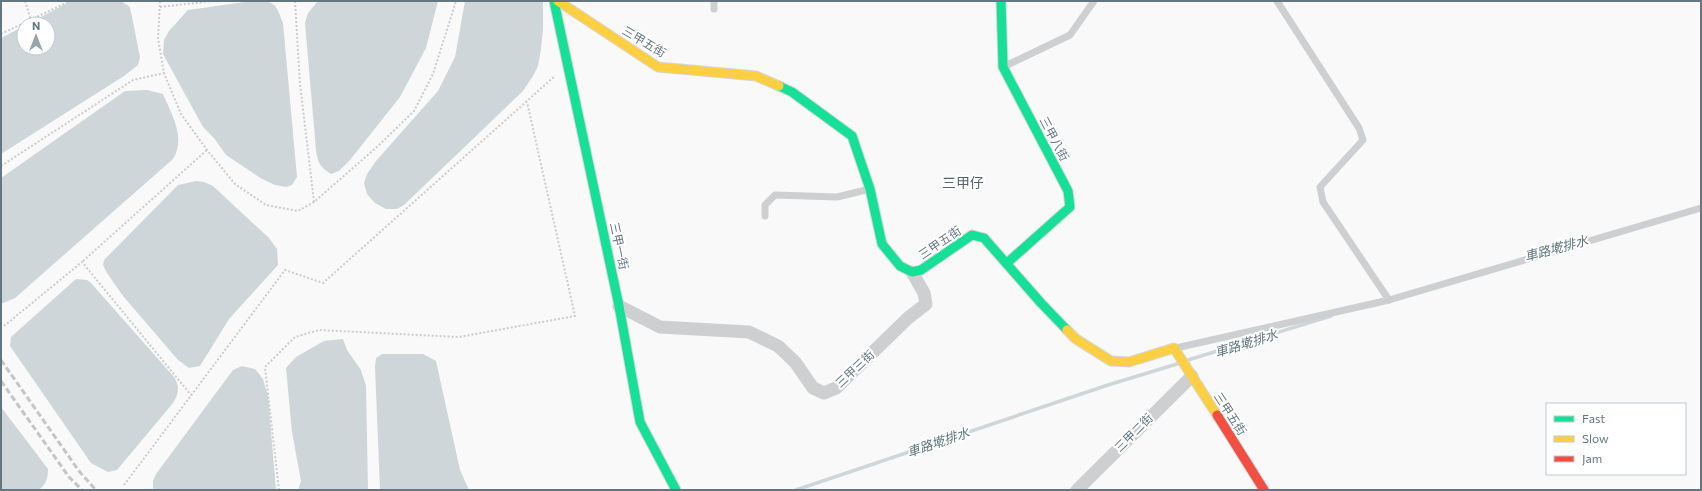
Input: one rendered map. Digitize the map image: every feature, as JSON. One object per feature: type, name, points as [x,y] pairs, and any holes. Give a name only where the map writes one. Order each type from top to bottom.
[{"type":"street","name":"三甲一街","points":[[554,1],[619,306],[640,422],[676,490]]},
{"type":"street","name":"三甲五街","points":[[558,1],[658,68],[756,76],[792,92],[852,136],[870,189],[882,244],[900,266],[912,272],[921,270],[972,235],[984,238],[1041,303],[1076,338],[1112,361],[1129,362],[1174,348],[1264,490]]},
{"type":"street","name":"三甲八街","points":[[1001,1],[1003,67],[1068,191],[1070,207],[1007,263]]},
{"type":"street","name":"三甲三街","points":[[619,306],[660,327],[749,332],[778,346],[795,362],[813,388],[824,393],[836,388],[908,318],[926,304],[924,293],[912,272]]},
{"type":"street","name":"三甲二街","points":[[1077,490],[1192,376]]},
{"type":"lane","points":[[1003,67],[1070,35],[1094,1]]},
{"type":"lane","points":[[1277,1],[1359,128],[1363,140],[1320,187],[1323,202],[1389,300]]},
{"type":"lane","points":[[766,216],[766,205],[775,195],[837,197],[870,189]]},
{"type":"lane","points":[[1174,348],[1389,300],[1701,208]]},
{"type":"path","points":[[25,1],[30,16]]},
{"type":"path","points":[[39,16],[70,1]]},
{"type":"path","points":[[160,1],[158,38],[164,73],[181,114],[207,150],[235,184],[266,205],[298,211],[314,202],[377,147],[414,111],[433,74],[456,1]]},
{"type":"path","points":[[160,7],[213,1]]},
{"type":"path","points":[[295,1],[300,84],[314,202]]},
{"type":"path","points":[[1,34],[16,27]]},
{"type":"path","points":[[124,485],[285,270],[323,284],[568,65]]},
{"type":"path","points":[[1,166],[133,80],[164,73]]},
{"type":"path","points":[[279,490],[265,367],[295,337],[319,330],[459,337],[574,316],[527,102]]},
{"type":"path","points":[[4,326],[82,262],[207,150]]},
{"type":"path","points":[[82,262],[191,395]]},
{"type":"shaded area","points":[[71,1],[121,1],[130,7],[140,57],[138,65],[124,76],[1,154],[1,38],[16,30],[16,56],[56,56],[56,16],[43,16]]},
{"type":"shaded area","points":[[252,1],[265,1],[273,4],[276,7],[283,23],[297,177],[292,185],[286,187],[275,185],[262,179],[226,155],[214,138],[203,127],[163,54],[164,40],[169,31],[188,10]]},
{"type":"shaded area","points":[[318,1],[438,1],[426,48],[400,97],[350,160],[339,171],[331,174],[324,169],[318,161],[316,150],[305,23],[308,13]]},
{"type":"shaded area","points":[[465,1],[543,1],[543,29],[538,66],[523,91],[404,205],[397,209],[386,209],[375,203],[367,194],[364,183],[367,174],[376,161],[438,91],[455,57]]},
{"type":"shaded area","points":[[147,90],[163,94],[174,118],[178,135],[178,143],[177,151],[173,159],[15,298],[1,304],[1,178],[125,91]]},
{"type":"shaded area","points":[[196,181],[204,182],[213,186],[269,238],[277,249],[278,265],[229,319],[200,366],[189,368],[178,360],[123,296],[103,265],[104,260],[178,185]]},
{"type":"shaded area","points":[[76,279],[87,280],[91,283],[174,377],[178,387],[178,393],[173,403],[117,470],[108,472],[91,463],[10,346],[11,337]]},
{"type":"shaded area","points":[[343,339],[347,350],[361,370],[366,386],[368,490],[298,490],[301,481],[292,432],[286,368],[296,357],[324,341]]},
{"type":"shaded area","points":[[382,354],[423,354],[436,361],[460,470],[469,490],[380,490],[375,367],[376,358]]},
{"type":"shaded area","points":[[242,366],[255,369],[263,379],[268,396],[276,490],[153,490],[153,481],[156,474],[233,370]]},
{"type":"shaded area","points":[[1,407],[48,469],[46,481],[39,490],[1,490]]},
{"type":"waterway","name":"車路墘排水","points":[[1188,360],[1331,316]]},
{"type":"waterway","name":"車路墘排水","points":[[796,490],[1108,385],[1177,364]]},
{"type":"railway","points":[[1,360],[79,471],[96,490]]},
{"type":"railway","points":[[1,381],[69,477],[82,490]]},
{"type":"traffic: fast","points":[[554,1],[619,306],[640,422],[676,490]]},
{"type":"traffic: fast","points":[[1001,1],[1003,67],[1068,191],[1070,207],[1007,263]]},
{"type":"traffic: fast","points":[[779,86],[792,92],[852,136],[870,189],[882,244],[900,266],[912,272],[921,270],[972,235],[984,238],[1041,303],[1067,330]]},
{"type":"traffic: slow","points":[[558,1],[658,67],[756,76],[779,86]]},
{"type":"traffic: slow","points":[[1067,330],[1076,339],[1111,361],[1129,362],[1174,348],[1217,415]]},
{"type":"traffic: jam","points":[[1217,415],[1264,490]]},
{"type":"district","name":"三甲仔","points":[[963,183]]}]
